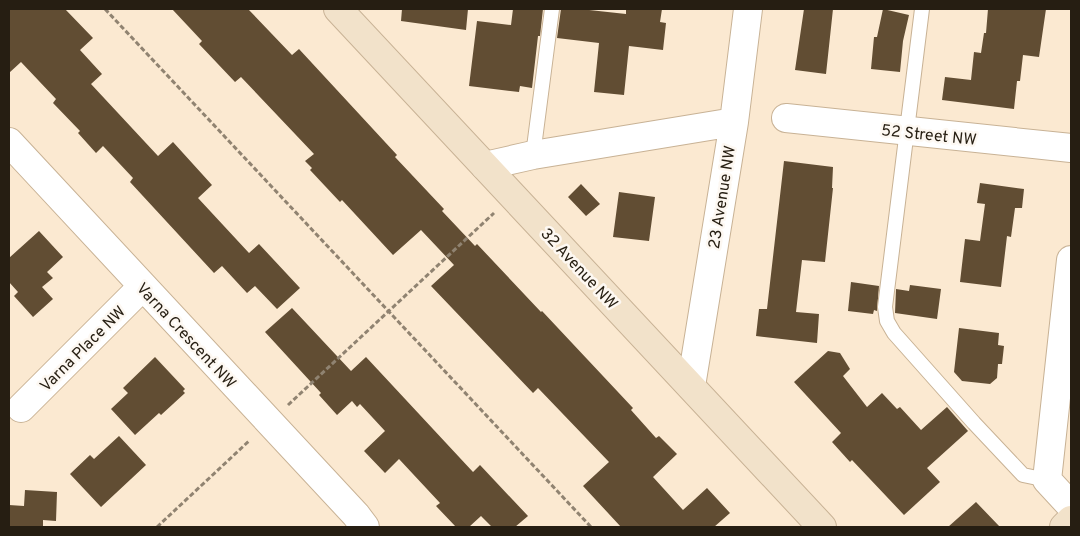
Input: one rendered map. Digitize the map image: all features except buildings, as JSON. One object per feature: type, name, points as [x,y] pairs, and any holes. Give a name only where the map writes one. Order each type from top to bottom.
[{"type":"street","name":"23 Avenue NW","points":[[691,386],[734,122],[748,9]]},
{"type":"street","name":"32 Avenue NW","points":[[349,13],[485,166],[822,527]]},
{"type":"street","name":"52 Street NW","points":[[786,118],[1071,148]]},
{"type":"street","points":[[485,166],[734,122]]},
{"type":"street","name":"Varna Crescent NW","points":[[9,142],[356,515],[365,527]]},
{"type":"street","points":[[1071,260],[1047,480],[1071,506]]},
{"type":"street","name":"Varna Place NW","points":[[21,408],[142,287]]},
{"type":"street","points":[[1064,527],[1071,520]]},
{"type":"lane","points":[[534,156],[552,9]]},
{"type":"lane","points":[[922,9],[886,307],[887,321],[894,333],[960,408],[1023,474],[1047,480]]},
{"type":"path","points":[[105,9],[590,527]]},
{"type":"path","points":[[157,527],[512,195]]}]
